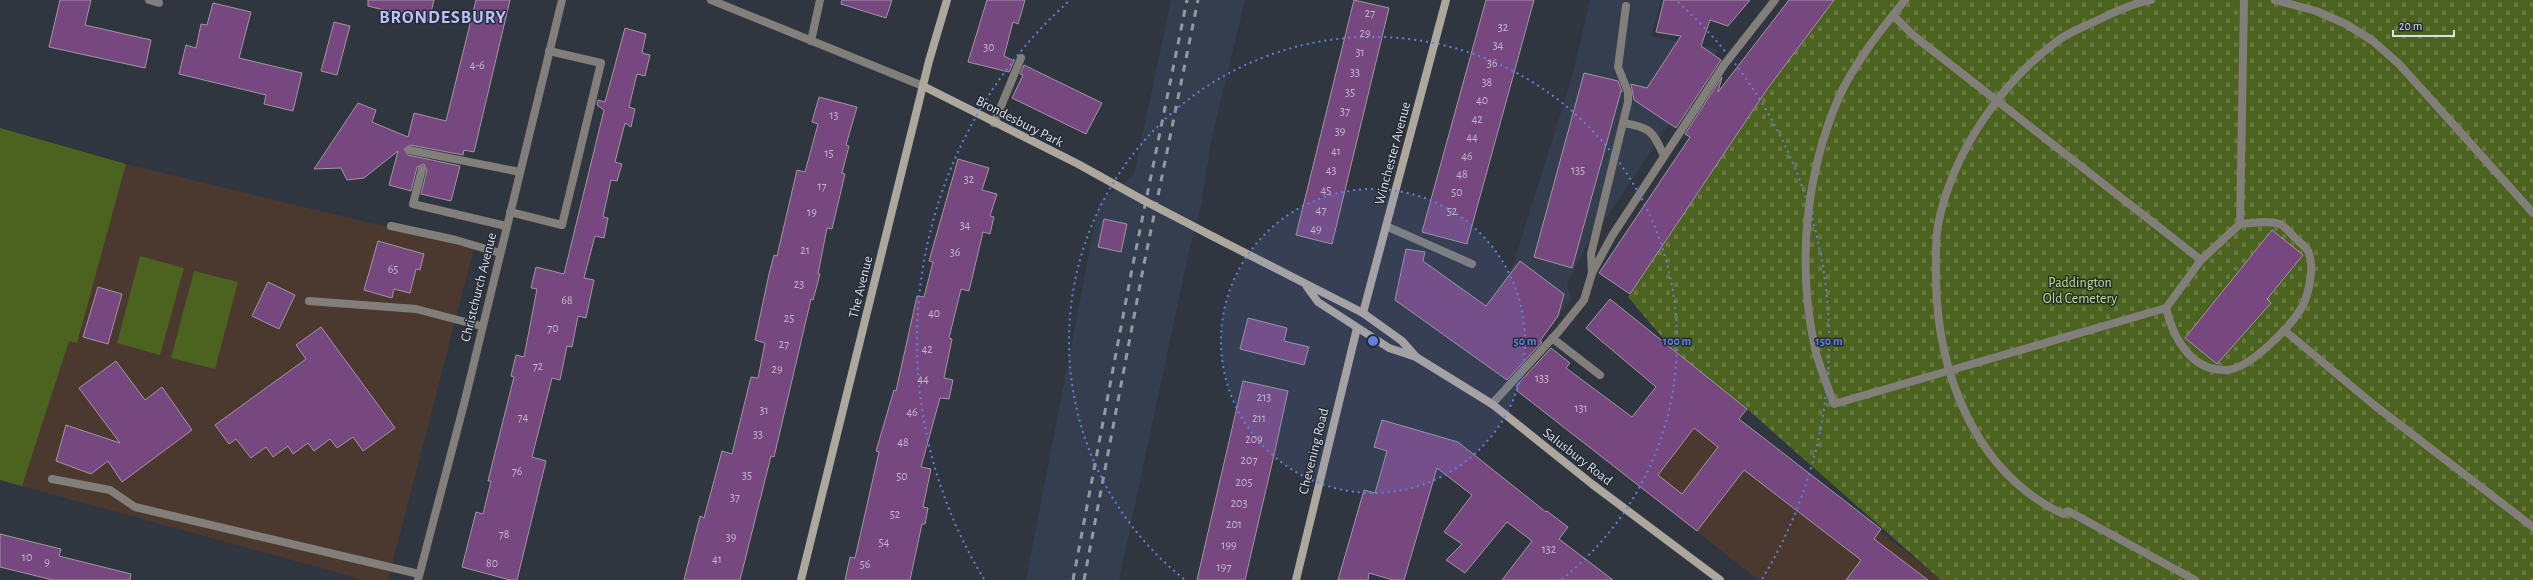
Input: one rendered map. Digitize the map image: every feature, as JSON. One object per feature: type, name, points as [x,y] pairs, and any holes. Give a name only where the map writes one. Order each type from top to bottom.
[{"type":"street","points":[[148,0],[159,3]]},
{"type":"street","name":"Christchurch Avenue","points":[[419,577],[464,404],[481,326],[562,0]]},
{"type":"street","name":"Brondesbury Park","points":[[711,0],[923,86],[1078,164],[1123,190],[1307,287],[1327,293],[1362,313]]},
{"type":"street","points":[[811,41],[820,0]]},
{"type":"street","name":"The Avenue","points":[[801,580],[923,86],[947,0]]},
{"type":"street","name":"Winchester Avenue","points":[[1362,313],[1446,0]]},
{"type":"street","points":[[1492,404],[1552,338],[1584,300],[1592,273],[1612,236],[1724,65],[1775,0]]},
{"type":"street","points":[[1905,0],[1862,57],[1839,96],[1820,147],[1811,190],[1806,276],[1814,344],[1834,404],[2166,308],[2201,260],[2240,224],[2269,222],[2281,224],[2308,251],[2312,277],[2302,306],[2284,330],[2264,350],[2243,364],[2227,370],[2211,367],[2188,356],[2171,330],[2166,308]]},
{"type":"street","points":[[2151,0],[2113,12],[2061,38],[2033,60],[1997,101],[1959,162],[1938,225],[1936,263],[1938,323],[1962,410],[1976,435],[1997,463],[2024,489],[2046,507],[2063,514],[2068,511],[2195,580]]},
{"type":"street","points":[[2240,224],[2244,0]]},
{"type":"street","points":[[2275,0],[2316,11],[2346,24],[2373,41],[2399,64],[2533,212]]},
{"type":"street","points":[[1592,273],[1591,254],[1623,124],[1628,92],[1618,67],[1626,6]]},
{"type":"street","points":[[1893,15],[1914,36],[2201,260]]},
{"type":"street","points":[[510,212],[562,225],[601,63],[550,51]]},
{"type":"street","points":[[994,123],[1021,58]]},
{"type":"street","points":[[1623,124],[1644,126],[1656,136],[1664,156]]},
{"type":"street","points":[[409,150],[520,172]]},
{"type":"street","points":[[422,169],[413,204],[506,226]]},
{"type":"street","points":[[391,226],[456,240],[500,253]]},
{"type":"street","points":[[1386,226],[1472,264]]},
{"type":"street","name":"Brondesbury Park","points":[[1307,287],[1318,302],[1357,328]]},
{"type":"street","points":[[308,301],[416,309],[481,326]]},
{"type":"street","name":"Salusbury Road","points":[[1362,313],[1402,341],[1416,357]]},
{"type":"street","name":"Salusbury Road","points":[[1357,328],[1395,351],[1416,357],[1492,404],[1592,484],[1720,580]]},
{"type":"street","name":"Chevening Road","points":[[1296,580],[1357,328]]},
{"type":"street","points":[[2284,330],[2374,405],[2533,527]]},
{"type":"street","points":[[1552,338],[1600,375]]},
{"type":"street","points":[[52,479],[110,490],[135,507],[419,577]]},
{"type":"shaded area","points":[[1171,0],[1245,0],[1211,141],[1201,206],[1189,251],[1119,580],[1026,580],[1099,202],[1134,175]]},
{"type":"shaded area","points":[[1590,0],[1661,0],[1651,36],[1719,50],[1583,252],[1567,284],[1571,299],[1551,326],[1500,287],[1513,265],[1572,77]]},
{"type":"shaded area","points":[[0,128],[126,164],[474,248],[388,580],[365,580],[0,480]]},
{"type":"shaded area","points":[[1679,357],[1746,409],[1740,419],[1941,580],[1759,580],[1601,457]]},
{"type":"green space","name":"Paddington Old Cemetery","points":[[1834,0],[2533,0],[2533,580],[1941,580],[1747,409],[1679,357],[1628,297],[1768,88]]},
{"type":"green space","points":[[0,128],[126,164],[77,343],[69,341],[22,486],[0,480]]},
{"type":"green space","points":[[140,256],[184,268],[160,355],[117,343]]},
{"type":"green space","points":[[194,271],[238,282],[215,369],[171,358]]},
{"type":"building","points":[[60,0],[91,0],[85,25],[151,40],[145,68],[49,47]]},
{"type":"building","points":[[368,0],[434,0],[429,21],[368,6]]},
{"type":"building","points":[[476,0],[510,0],[474,152],[464,150],[463,155],[410,145],[404,149],[408,155],[460,166],[451,201],[421,194],[427,170],[424,164],[417,167],[411,191],[389,185],[398,151],[364,178],[347,180],[341,168],[314,169],[358,103],[376,110],[372,122],[408,137],[414,113],[446,121]]},
{"type":"building","points":[[842,0],[892,0],[886,18],[841,4]]},
{"type":"building","points":[[987,0],[1025,0],[1018,24],[1013,22],[1004,56],[1014,61],[1009,72],[968,62]]},
{"type":"building","points":[[1354,0],[1389,8],[1332,244],[1296,235]]},
{"type":"building","points":[[1486,0],[1534,0],[1467,244],[1422,232]]},
{"type":"building","points":[[1664,0],[1750,0],[1728,26],[1710,20],[1701,46],[1721,60],[1676,128],[1634,100],[1631,84],[1647,88],[1681,36],[1656,32]]},
{"type":"building","points":[[1789,0],[1834,0],[1768,88],[1630,294],[1599,273],[1690,137],[1685,134],[1722,77],[1718,92]]},
{"type":"building","points":[[213,3],[251,12],[239,58],[302,73],[293,111],[264,104],[266,95],[179,74],[186,45],[196,48],[201,24],[207,25]]},
{"type":"building","points":[[334,22],[350,26],[337,75],[321,71]]},
{"type":"building","points":[[625,28],[646,34],[642,53],[650,55],[645,76],[637,74],[629,107],[635,109],[631,127],[625,123],[615,162],[622,164],[617,181],[611,180],[603,217],[608,218],[604,238],[595,236],[584,278],[594,280],[586,318],[578,316],[572,347],[567,346],[560,380],[552,378],[532,457],[546,461],[517,580],[510,580],[462,567],[476,512],[483,514],[491,481],[488,481],[514,377],[511,376],[516,355],[524,357],[537,289],[531,288],[536,267],[564,274],[604,110],[597,105],[598,100],[605,102]]},
{"type":"building","points":[[1024,65],[1102,103],[1086,134],[1012,98],[1023,75],[1020,74]]},
{"type":"building","points":[[1584,73],[1618,81],[1622,92],[1621,91],[1572,268],[1534,257]]},
{"type":"building","points":[[819,97],[857,107],[846,145],[849,146],[842,173],[845,174],[832,229],[827,228],[818,274],[820,274],[813,300],[811,299],[774,457],[771,456],[740,580],[684,580],[700,516],[704,518],[722,451],[732,454],[751,377],[758,378],[765,343],[755,340],[769,274],[774,255],[777,256],[797,170],[805,172],[818,124],[812,122]]},
{"type":"building","points":[[958,159],[989,168],[982,190],[997,194],[990,216],[994,217],[990,234],[983,232],[969,291],[961,289],[949,338],[952,339],[944,378],[953,380],[949,399],[940,398],[921,467],[931,469],[923,507],[928,508],[925,524],[922,524],[910,580],[845,580],[850,557],[855,558],[879,452],[876,451],[894,390],[896,391],[917,296],[924,297],[933,262],[929,261]]},
{"type":"building","points":[[1104,219],[1127,224],[1121,252],[1098,247]]},
{"type":"building","points":[[2272,230],[2303,255],[2267,299],[2271,303],[2217,364],[2185,338]]},
{"type":"building","points":[[378,241],[424,254],[420,270],[416,269],[410,293],[394,289],[392,298],[364,290]]},
{"type":"building","points":[[1406,249],[1425,252],[1423,261],[1486,306],[1520,261],[1564,294],[1558,316],[1540,341],[1542,342],[1507,380],[1395,300]]},
{"type":"building","points":[[268,282],[295,295],[279,329],[252,316]]},
{"type":"building","points":[[98,287],[122,294],[108,344],[83,337]]},
{"type":"building","points":[[1610,299],[1747,409],[1739,419],[1881,529],[1874,539],[1928,580],[1846,580],[1861,560],[1744,470],[1697,531],[1516,390],[1518,388],[1516,386],[1551,348],[1570,363],[1566,368],[1632,417],[1656,387],[1586,328]],"holes":[[[1694,428],[1718,447],[1682,494],[1658,475]]]},
{"type":"building","points":[[1248,318],[1287,328],[1284,341],[1309,347],[1304,365],[1240,349]]},
{"type":"building","points":[[321,327],[395,428],[363,451],[353,437],[337,448],[330,439],[314,451],[308,443],[293,454],[288,446],[273,457],[266,447],[251,458],[236,439],[229,444],[215,425],[306,359],[296,345]]},
{"type":"building","points":[[116,361],[145,400],[162,387],[192,430],[122,482],[108,461],[91,474],[56,461],[66,425],[120,443],[79,388]]},
{"type":"building","points":[[1243,381],[1288,391],[1274,455],[1245,580],[1197,580]]},
{"type":"building","points":[[1382,420],[1458,442],[1546,512],[1547,511],[1568,527],[1559,539],[1613,580],[1502,580],[1532,541],[1507,522],[1465,573],[1446,560],[1462,544],[1444,532],[1472,495],[1437,468],[1404,580],[1393,580],[1369,573],[1368,580],[1338,580],[1364,490],[1375,493],[1387,451],[1374,447]]},
{"type":"building","points":[[0,534],[61,549],[59,556],[131,574],[130,580],[53,580],[0,567]]},
{"type":"railway","points":[[1073,580],[1132,269],[1187,0]]},
{"type":"railway","points":[[1084,580],[1143,269],[1198,0]]},
{"type":"district","name":"BRONDESBURY","points":[[443,17]]}]
